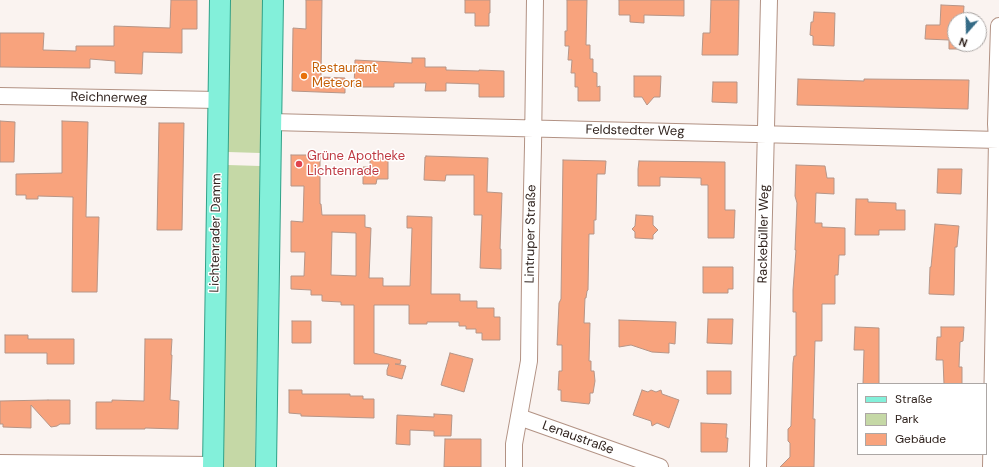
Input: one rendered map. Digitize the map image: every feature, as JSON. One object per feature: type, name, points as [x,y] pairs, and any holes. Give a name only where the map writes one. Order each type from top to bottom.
[{"type":"main road","name":"Lichtenrader Damm","points":[[213,466],[220,0]]},
{"type":"main road","points":[[266,467],[273,0]]},
{"type":"street","name":"Lintruper Straße","points":[[514,467],[514,444],[529,361],[535,0]]},
{"type":"street","name":"Rackebüller Weg","points":[[758,467],[769,0]]},
{"type":"street","points":[[991,467],[998,140],[996,124],[999,26]]},
{"type":"street","name":"Reichnerweg","points":[[0,96],[218,100]]},
{"type":"street","name":"Feldstedter Weg","points":[[271,122],[998,140]]},
{"type":"street","name":"Lenaustraße","points":[[518,417],[660,467]]},
{"type":"street","points":[[0,463],[213,466]]},
{"type":"green space","points":[[230,0],[263,0],[260,153],[228,152]]},
{"type":"green space","points":[[228,165],[260,166],[255,467],[223,467]]},
{"type":"building","points":[[171,0],[197,0],[197,29],[182,29],[182,53],[143,52],[142,74],[115,73],[115,61],[90,59],[90,68],[0,67],[0,33],[44,33],[43,50],[76,51],[76,46],[114,46],[114,26],[170,28]]},
{"type":"building","points":[[306,0],[322,0],[321,77],[345,78],[345,93],[292,91],[293,28],[306,29]]},
{"type":"building","points":[[465,0],[490,0],[489,26],[475,26],[475,13],[465,13]]},
{"type":"building","points":[[567,0],[587,0],[586,45],[590,45],[590,59],[593,59],[593,72],[597,73],[597,87],[600,86],[600,101],[578,101],[578,87],[575,87],[575,73],[571,73],[572,60],[568,60],[569,46],[565,46],[565,31],[567,31]]},
{"type":"building","points":[[619,0],[684,0],[684,16],[644,15],[644,23],[630,22],[630,15],[619,15]]},
{"type":"building","points":[[711,0],[739,0],[738,55],[702,55],[703,33],[710,33]]},
{"type":"building","points":[[941,5],[964,6],[964,12],[947,12],[947,40],[925,39],[926,25],[940,25]]},
{"type":"building","points":[[814,12],[835,13],[834,46],[813,45],[813,36],[810,35],[811,22],[813,22]]},
{"type":"building","points":[[412,58],[425,58],[425,67],[446,67],[446,70],[504,71],[504,97],[479,97],[479,84],[446,83],[446,91],[425,91],[426,83],[394,83],[394,87],[354,87],[355,60],[412,63]]},
{"type":"building","points":[[634,76],[661,76],[660,97],[654,97],[647,105],[642,97],[634,97]]},
{"type":"building","points":[[798,79],[864,81],[864,79],[969,80],[968,109],[797,105]]},
{"type":"building","points":[[713,82],[737,82],[737,103],[712,102]]},
{"type":"building","points":[[0,121],[15,122],[14,162],[0,162]]},
{"type":"building","points":[[62,121],[88,122],[86,217],[99,217],[97,292],[72,292],[73,197],[38,196],[38,199],[26,199],[26,195],[16,195],[16,174],[62,173]]},
{"type":"building","points":[[159,123],[184,123],[182,230],[157,230]]},
{"type":"building","points":[[291,155],[320,155],[320,204],[322,215],[365,215],[365,227],[371,228],[369,278],[383,278],[383,286],[410,286],[412,228],[407,228],[407,216],[432,217],[431,294],[460,294],[460,301],[477,301],[477,308],[494,308],[494,317],[500,317],[500,340],[482,340],[482,333],[476,333],[476,329],[466,329],[466,326],[459,326],[459,322],[427,322],[427,324],[409,324],[409,305],[374,305],[374,353],[401,360],[400,364],[395,364],[406,366],[402,379],[387,375],[389,364],[354,364],[354,305],[341,305],[341,302],[322,301],[322,295],[311,295],[311,290],[291,289],[291,276],[304,276],[305,252],[291,252],[291,221],[303,222],[304,186],[291,186]],"holes":[[[332,232],[356,233],[356,276],[331,275]]]},
{"type":"building","points":[[426,156],[488,158],[487,192],[502,193],[500,249],[501,269],[480,268],[482,215],[474,215],[474,175],[446,175],[445,181],[424,180]]},
{"type":"building","points":[[370,158],[388,158],[388,179],[377,179],[376,184],[363,184],[363,167],[370,167]]},
{"type":"building","points":[[563,160],[606,161],[605,174],[597,174],[596,220],[594,220],[594,234],[589,234],[588,290],[585,298],[584,323],[590,323],[589,361],[591,361],[591,371],[594,371],[595,381],[593,393],[590,393],[589,404],[561,401],[561,390],[558,390],[559,371],[562,371],[562,345],[557,345],[559,303],[561,299]]},
{"type":"building","points":[[639,161],[725,162],[725,210],[735,210],[734,238],[708,238],[708,185],[701,185],[701,178],[660,177],[660,186],[638,186]]},
{"type":"building","points":[[796,165],[825,166],[827,178],[834,178],[834,194],[816,193],[815,223],[822,223],[822,227],[845,228],[845,255],[839,255],[838,275],[835,275],[835,304],[822,304],[822,341],[815,341],[813,419],[815,419],[814,467],[780,467],[790,457],[788,429],[791,426],[793,363],[794,356],[796,356],[796,312],[793,312],[793,290],[796,250]]},
{"type":"building","points":[[938,169],[962,169],[961,194],[937,193]]},
{"type":"building","points":[[856,199],[868,199],[868,202],[896,203],[896,210],[905,210],[905,230],[879,230],[879,235],[855,235]]},
{"type":"building","points":[[636,215],[653,216],[653,225],[658,230],[653,235],[653,239],[635,238],[635,232],[632,229],[635,226]]},
{"type":"building","points":[[935,224],[959,226],[957,247],[955,247],[954,295],[929,294],[930,267]]},
{"type":"building","points":[[703,267],[733,267],[733,289],[728,289],[728,293],[703,293]]},
{"type":"building","points":[[708,319],[733,319],[732,344],[707,343]]},
{"type":"building","points":[[619,320],[676,322],[675,344],[669,343],[669,353],[652,352],[631,345],[619,347]]},
{"type":"building","points":[[292,321],[311,321],[311,343],[292,343]]},
{"type":"building","points":[[855,327],[879,328],[879,383],[863,383],[864,350],[854,350]]},
{"type":"building","points":[[941,327],[964,327],[963,341],[960,342],[959,367],[962,367],[962,383],[944,383],[943,360],[936,360],[937,337],[941,337]]},
{"type":"building","points":[[5,335],[28,335],[28,339],[74,339],[74,364],[47,364],[47,353],[5,353]]},
{"type":"building","points":[[145,339],[172,339],[170,400],[179,401],[178,429],[96,429],[96,402],[112,402],[112,400],[144,401]]},
{"type":"building","points":[[450,353],[473,359],[464,392],[441,385]]},
{"type":"building","points":[[707,371],[731,371],[731,394],[707,394]]},
{"type":"building","points":[[289,390],[302,390],[302,394],[350,394],[350,396],[363,396],[363,399],[374,399],[374,418],[301,416],[301,414],[289,413]]},
{"type":"building","points":[[642,390],[648,392],[651,390],[656,392],[661,390],[662,394],[679,400],[669,428],[657,423],[652,426],[651,421],[633,415]]},
{"type":"building","points":[[70,400],[70,424],[60,424],[51,427],[31,405],[31,428],[3,427],[3,424],[0,424],[0,401]]},
{"type":"building","points":[[434,414],[452,415],[451,436],[434,436],[434,431],[410,430],[410,445],[396,444],[397,415],[434,417]]},
{"type":"building","points":[[701,423],[727,424],[727,452],[701,452]]},
{"type":"building","points":[[445,439],[481,439],[481,467],[444,467]]},
{"type":"place","name":"Restaurant Meteora","points":[[304,76]]},
{"type":"place","name":"Grüne Apotheke Lichtenrade","points":[[299,164]]}]
